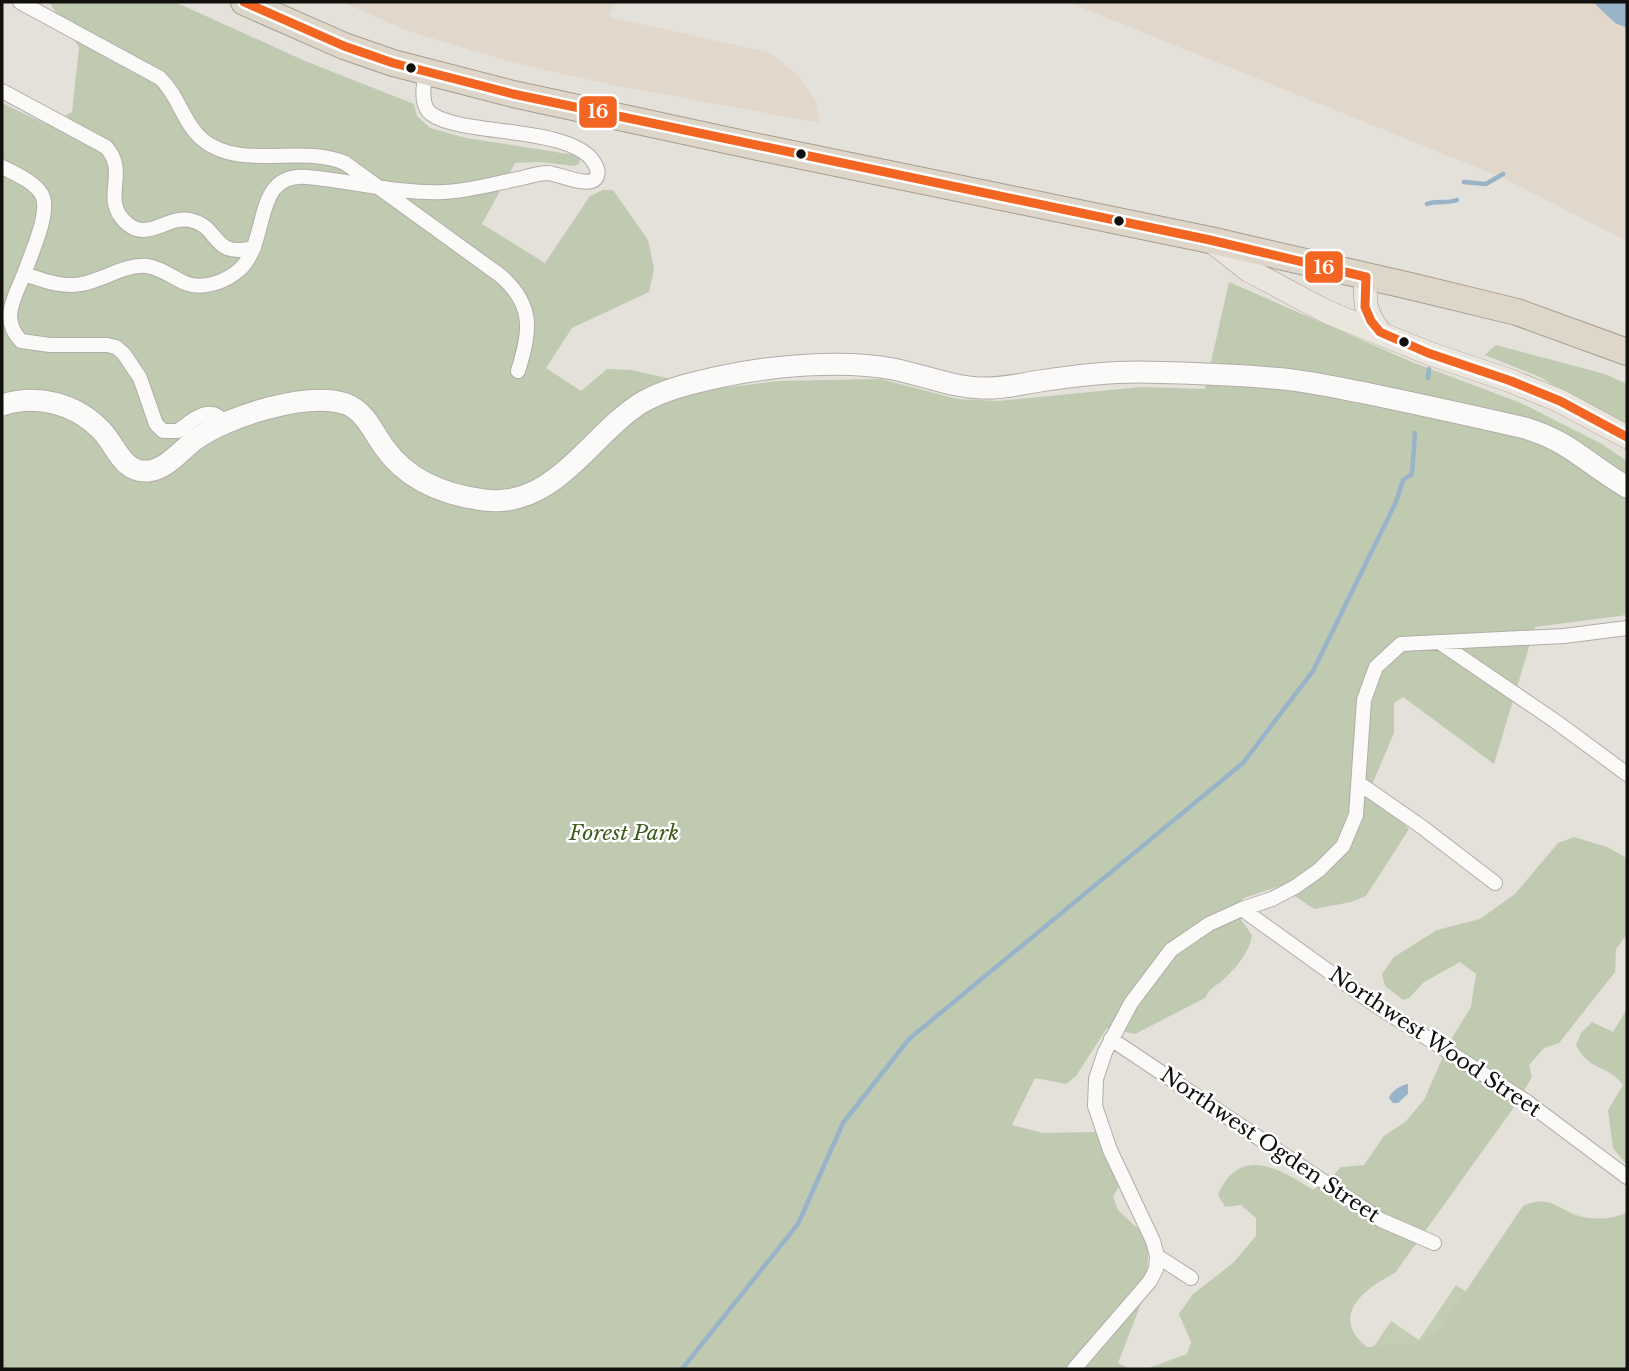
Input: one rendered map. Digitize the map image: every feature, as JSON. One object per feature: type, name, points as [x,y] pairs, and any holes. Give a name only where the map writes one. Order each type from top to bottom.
[{"type":"highway","points":[[244,2],[344,46],[426,71],[586,111],[1210,240],[1517,312],[1627,352]]},
{"type":"main road","points":[[1210,240],[1248,270],[1327,312],[1560,401],[1627,437]]},
{"type":"main road","points":[[1366,277],[1366,307],[1371,321],[1380,332]]},
{"type":"main road","points":[[2,405],[27,399],[67,406],[81,413],[102,431],[124,463],[144,471],[159,468],[198,437],[225,424],[307,400],[327,400],[346,404],[356,410],[397,463],[426,484],[446,492],[485,500],[506,500],[552,482],[640,404],[682,386],[758,370],[831,365],[890,368],[953,385],[983,388],[1134,372],[1216,375],[1275,378],[1330,386],[1544,433],[1572,448],[1627,487]]},
{"type":"street","points":[[20,2],[160,78],[175,95],[195,131],[215,148],[246,155],[327,156],[345,163],[382,188],[511,285],[523,305],[528,328],[519,371]]},
{"type":"street","points":[[24,274],[69,285],[83,284],[129,268],[146,266],[163,271],[187,284],[215,284],[240,269],[254,247],[261,230],[267,200],[274,186],[279,182],[304,177],[382,188],[444,192],[549,173],[587,183],[593,181],[598,174],[597,167],[589,156],[576,146],[551,138],[479,129],[435,116],[428,111],[424,96],[426,71]]},
{"type":"street","points":[[2,91],[106,147],[115,161],[117,173],[114,199],[116,209],[130,225],[146,230],[157,229],[171,222],[189,220],[206,228],[219,244],[229,250],[239,251],[254,247]]},
{"type":"street","points":[[2,167],[38,191],[45,207],[8,318],[9,327],[21,341],[50,345],[116,347],[140,378],[159,428],[167,433],[178,432],[197,416],[208,414],[221,418],[225,424]]},
{"type":"street","points":[[1074,1369],[1140,1293],[1156,1269],[1157,1256],[1146,1224],[1110,1150],[1095,1106],[1096,1079],[1111,1039],[1131,1003],[1171,950],[1209,924],[1295,887],[1319,870],[1343,846],[1356,815],[1364,700],[1376,667],[1401,644],[1564,636],[1627,628]]},
{"type":"street","points":[[1439,642],[1627,774]]},
{"type":"street","points":[[1360,784],[1495,883]]},
{"type":"street","name":"Northwest Wood Street","points":[[1242,909],[1374,1004],[1527,1102],[1627,1177]]},
{"type":"street","name":"Northwest Ogden Street","points":[[1111,1039],[1381,1220],[1434,1243]]},
{"type":"street","points":[[1157,1256],[1191,1278]]},
{"type":"shaded area","points":[[342,2],[614,2],[609,17],[771,53],[798,76],[815,99],[821,123],[613,85],[511,62],[408,31]]},
{"type":"shaded area","points":[[1068,2],[1593,2],[1615,23],[1627,28],[1627,241],[1501,177]]},
{"type":"green space","name":"Forest Park","points":[[49,2],[175,2],[305,61],[414,104],[417,116],[430,128],[466,138],[575,155],[580,159],[579,164],[574,166],[541,162],[515,163],[482,224],[545,263],[590,196],[603,190],[613,190],[648,240],[654,269],[649,292],[572,328],[546,368],[581,391],[607,369],[632,370],[714,389],[778,381],[881,379],[957,399],[998,401],[1141,387],[1205,389],[1229,282],[1412,362],[1521,403],[1602,444],[1627,461],[1627,615],[1535,627],[1494,764],[1403,697],[1394,703],[1394,733],[1368,794],[1409,829],[1366,896],[1351,902],[1314,909],[1280,886],[1244,898],[1233,909],[1252,935],[1249,947],[1234,969],[1205,998],[1135,1034],[1107,1028],[1076,1076],[1066,1084],[1035,1078],[1012,1125],[1043,1133],[1096,1132],[1120,1154],[1126,1173],[1113,1197],[1118,1210],[1149,1239],[1146,1291],[1118,1363],[1130,1369],[2,1369],[2,103],[48,125],[72,112],[79,47]]},
{"type":"green space","points":[[1496,345],[1605,374],[1627,384],[1627,429],[1540,377],[1485,355]]},
{"type":"green space","points":[[1574,837],[1607,847],[1627,858],[1627,934],[1616,949],[1615,972],[1559,1043],[1544,1048],[1529,1065],[1532,1077],[1517,1103],[1395,1273],[1372,1287],[1355,1304],[1351,1324],[1356,1336],[1367,1347],[1421,1343],[1443,1325],[1523,1206],[1548,1202],[1575,1215],[1594,1218],[1627,1212],[1627,1369],[1146,1369],[1187,1354],[1191,1342],[1179,1314],[1193,1294],[1233,1263],[1256,1236],[1256,1218],[1241,1205],[1225,1207],[1218,1195],[1237,1170],[1248,1166],[1274,1169],[1313,1190],[1341,1167],[1364,1165],[1384,1136],[1405,1122],[1424,1100],[1449,1043],[1471,1007],[1476,974],[1460,962],[1424,982],[1409,998],[1403,1000],[1385,986],[1382,974],[1394,957],[1437,930],[1480,919],[1515,894],[1558,843]]},
{"type":"green space","points":[[1627,1009],[1627,1165],[1613,1148],[1608,1110],[1623,1085],[1617,1078],[1587,1060],[1576,1045],[1581,1033],[1592,1022],[1613,1032]]},
{"type":"green space","points":[[1456,1285],[1503,1316],[1359,1369],[1391,1321],[1419,1340]]},
{"type":"water","points":[[1593,2],[1627,2],[1627,28],[1615,23]]},
{"type":"water","points":[[1408,1084],[1408,1094],[1398,1103],[1393,1103],[1389,1098],[1392,1093]]},
{"type":"waterway","points":[[1464,182],[1486,184],[1503,174]]},
{"type":"waterway","points":[[1427,204],[1457,200]]},
{"type":"waterway","points":[[1428,378],[1429,369]]},
{"type":"waterway","points":[[682,1369],[798,1224],[843,1123],[909,1039],[1243,763],[1313,671],[1396,502],[1403,480],[1412,474],[1415,433]]},
{"type":"transit line","name":"16","points":[[244,2],[344,46],[393,63],[513,94],[1210,240],[1366,277],[1365,307],[1380,332],[1428,353],[1560,401],[1627,437]]}]
